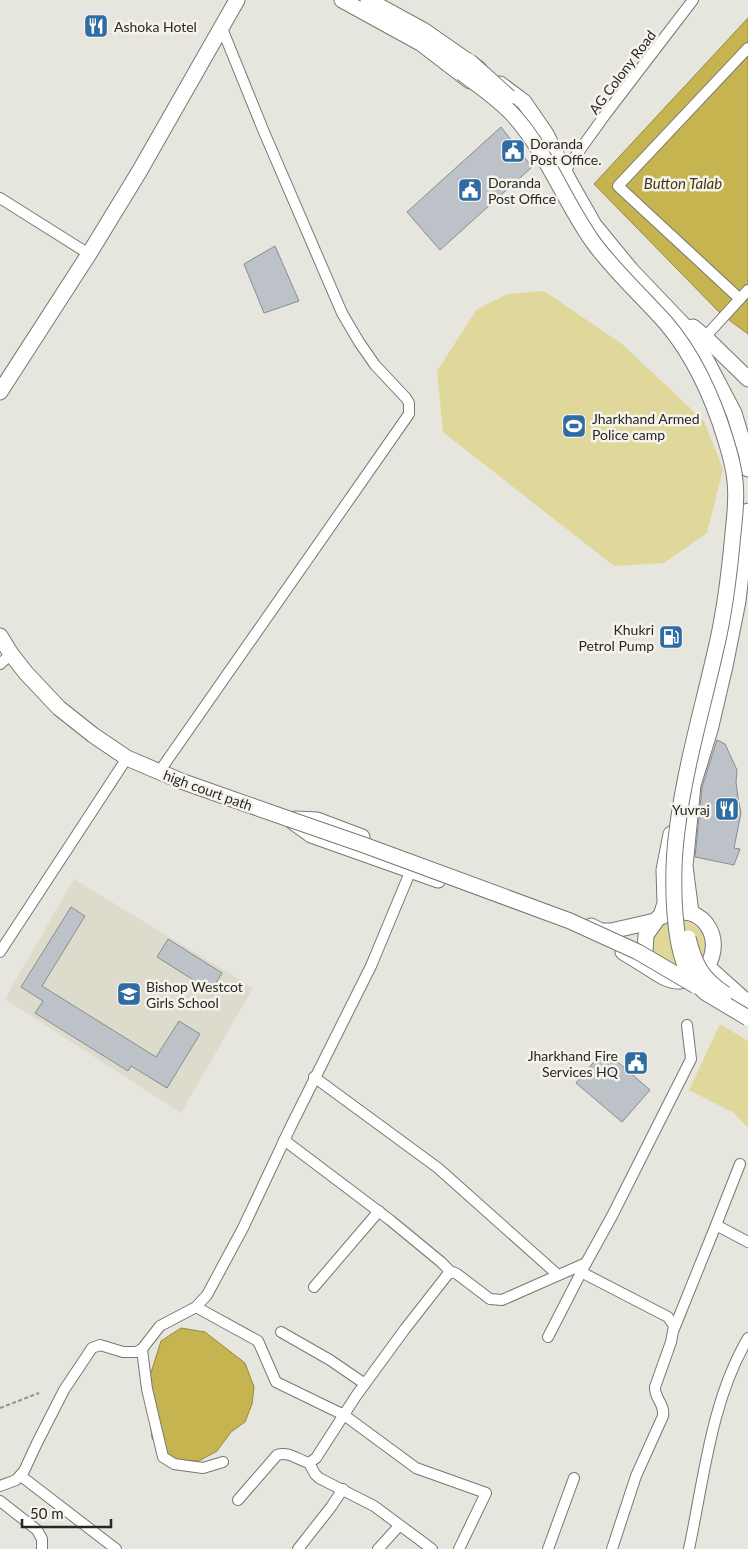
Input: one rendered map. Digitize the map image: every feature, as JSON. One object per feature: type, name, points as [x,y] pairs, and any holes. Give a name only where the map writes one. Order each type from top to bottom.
[{"type":"main road","points":[[0,392],[89,254],[139,172],[237,0]]},
{"type":"main road","points":[[342,0],[466,67],[524,102],[546,134],[564,172],[594,225],[631,270],[693,335],[698,343],[734,413],[747,456],[748,469]]},
{"type":"main road","points":[[368,0],[423,30],[466,67],[520,108],[536,130],[595,233],[622,266],[689,338],[727,413],[741,462],[744,501],[730,618],[687,807],[682,842],[682,892],[684,918],[689,941],[699,969],[712,984],[748,1009]]},
{"type":"main road","points":[[466,67],[507,114],[528,143],[592,248],[674,341],[704,393],[728,463],[729,501],[724,564],[716,620],[695,710],[672,825],[664,870],[665,903],[658,919],[646,935],[645,952],[649,968]]},
{"type":"main road","points":[[466,67],[522,124],[583,228],[602,254],[665,322],[680,341],[709,390],[719,416],[732,462],[736,501],[728,585],[719,635],[699,718],[677,832],[675,909],[678,934],[687,969],[700,988]]},
{"type":"main road","points":[[661,301],[706,337],[748,379]]},
{"type":"main road","points":[[692,913],[685,866],[694,785],[710,730],[725,666],[738,600],[748,511]]},
{"type":"main road","name":"high court path","points":[[0,636],[6,659],[26,673],[59,708],[94,736],[127,758],[159,772],[289,819]]},
{"type":"main road","points":[[289,819],[570,921],[638,952],[748,1018]]},
{"type":"main road","points":[[289,819],[317,820],[601,930],[612,931],[658,919],[676,911],[692,913],[705,922],[713,936],[714,952],[708,967],[695,978],[680,981],[664,977]]},
{"type":"main road","points":[[289,819],[311,834],[561,924],[606,943],[633,957],[664,977],[693,990],[748,1024]]},
{"type":"main road","points":[[708,967],[748,1004]]},
{"type":"main road","points":[[728,986],[748,992]]},
{"type":"street","name":"AG Colony Road","points":[[552,181],[564,172],[693,0]]},
{"type":"street","points":[[159,772],[409,414],[409,403],[406,398],[375,365],[342,313],[264,132],[221,26]]},
{"type":"street","points":[[740,299],[618,186],[748,48]]},
{"type":"street","points":[[0,198],[89,254]]},
{"type":"street","points":[[706,337],[748,290]]},
{"type":"street","points":[[0,950],[127,758]]},
{"type":"street","points":[[0,1486],[11,1483],[20,1476],[64,1390],[92,1348],[100,1345],[130,1353],[142,1349],[166,1322],[196,1307],[212,1288],[370,966],[411,870]]},
{"type":"street","points":[[548,1337],[583,1267],[612,1216],[691,1059],[687,1025]]},
{"type":"street","points":[[314,1078],[438,1168],[558,1275]]},
{"type":"street","points":[[284,1140],[379,1211],[451,1272],[459,1275],[482,1294],[496,1301],[509,1298],[558,1275],[583,1267],[668,1317],[672,1321],[674,1329]]},
{"type":"street","points":[[612,1549],[636,1476],[663,1416],[663,1408],[656,1398],[655,1387],[674,1329],[740,1164]]},
{"type":"street","points":[[314,1287],[379,1211]]},
{"type":"street","points":[[716,1225],[748,1242]]},
{"type":"street","points":[[309,1463],[319,1454],[365,1384],[446,1275],[451,1272]]},
{"type":"street","points":[[196,1307],[258,1341],[276,1382],[344,1415],[416,1468],[486,1493],[459,1549]]},
{"type":"street","points":[[282,1332],[365,1384]]},
{"type":"street","points":[[689,1549],[713,1428],[737,1357],[748,1338]]},
{"type":"street","points":[[142,1349],[147,1389],[163,1457],[174,1464],[203,1468],[222,1462]]},
{"type":"street","points":[[238,1500],[277,1455],[292,1455],[309,1463],[319,1478],[374,1506],[432,1549]]},
{"type":"street","points":[[20,1476],[116,1549]]},
{"type":"street","points":[[548,1549],[574,1478]]},
{"type":"street","points":[[298,1549],[332,1507],[343,1489]]},
{"type":"street","points":[[0,1501],[41,1534],[42,1549]]},
{"type":"street","points":[[378,1549],[399,1526]]},
{"type":"path","points":[[0,1408],[39,1393]]},
{"type":"shaded area","name":"Jharkhand Armed Police camp","points":[[544,291],[622,344],[704,421],[723,469],[707,533],[664,563],[614,566],[443,432],[437,371],[477,309],[508,294]]},
{"type":"shaded area","name":"Bishop Westcot Girls School","points":[[74,879],[253,988],[181,1113],[5,999]]},
{"type":"shaded area","points":[[680,919],[693,924],[699,929],[706,940],[706,953],[696,970],[654,963],[651,945],[654,933],[661,926]]},
{"type":"shaded area","points":[[720,1024],[748,1041],[748,1128],[734,1113],[689,1090]]},
{"type":"water","name":"Button Talab","points":[[748,18],[748,334],[721,314],[594,184]]},
{"type":"water","points":[[181,1328],[205,1332],[245,1363],[254,1387],[252,1404],[245,1422],[231,1432],[217,1451],[199,1461],[176,1461],[162,1454],[152,1438],[149,1410],[149,1379],[161,1341]]},
{"type":"building","name":"Doranda Post Office","points":[[501,127],[532,167],[440,250],[407,212]]},
{"type":"building","points":[[275,246],[299,301],[264,313],[244,264]]},
{"type":"building","points":[[717,740],[725,744],[737,770],[736,782],[741,813],[734,848],[740,849],[734,865],[695,857],[702,787]]},
{"type":"building","points":[[71,907],[85,916],[42,986],[156,1057],[179,1021],[200,1034],[167,1088],[131,1066],[128,1071],[35,1013],[43,1001],[21,987]]},
{"type":"building","points":[[168,939],[222,973],[211,991],[157,957]]},
{"type":"building","points":[[604,1050],[650,1090],[622,1122],[576,1083]]},
{"type":"place","name":"Ashoka Hotel","points":[[96,26]]},
{"type":"place","name":"Doranda Post Office.","points":[[513,151]]},
{"type":"place","name":"Doranda Post Office","points":[[470,190]]},
{"type":"place","name":"Jharkhand Armed Police camp","points":[[574,426]]},
{"type":"place","name":"Khukri Petrol Pump","points":[[671,637]]},
{"type":"place","name":"Yuvraj","points":[[727,809]]},
{"type":"place","name":"Bishop Westcot Girls School","points":[[129,994]]},
{"type":"place","name":"Jharkhand Fire Services HQ","points":[[636,1063]]}]
